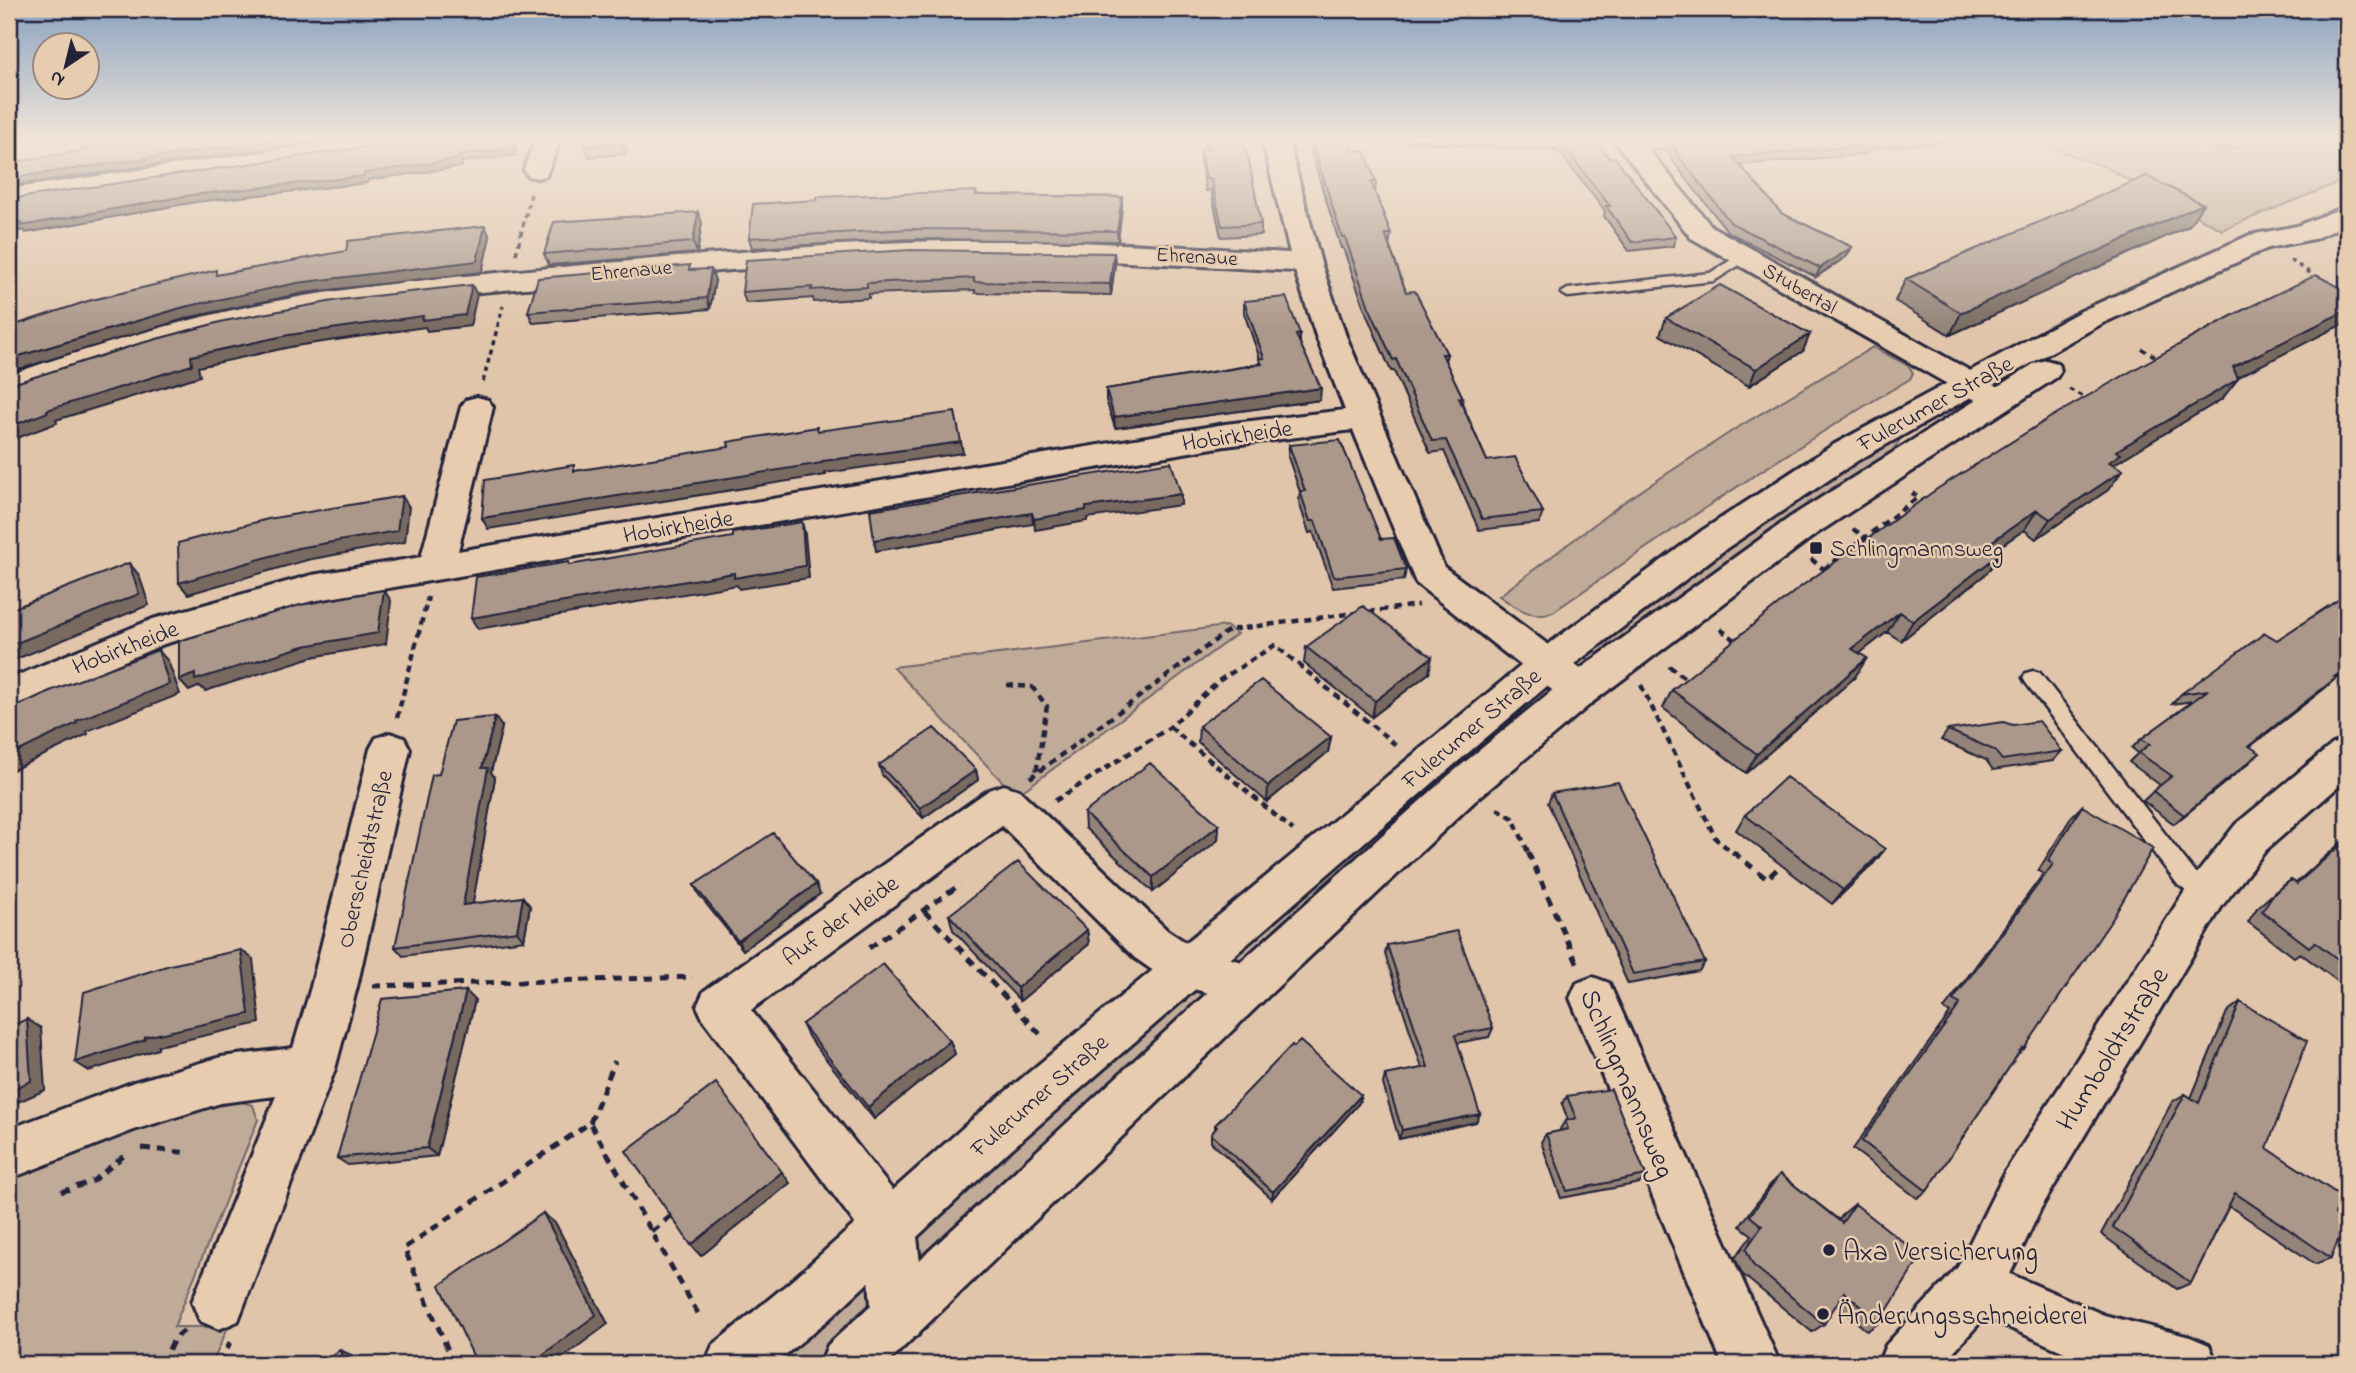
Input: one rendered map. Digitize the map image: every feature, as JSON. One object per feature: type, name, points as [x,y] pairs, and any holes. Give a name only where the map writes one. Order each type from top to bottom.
[{"type":"street","points":[[1292,203],[1307,263],[1363,418],[1429,574],[1580,690]]},
{"type":"street","name":"Stubertal","points":[[1678,203],[1701,232],[1983,391]]},
{"type":"street","name":"Fulerumer Straße","points":[[847,1364],[1250,983],[1462,788],[1580,690],[1983,391],[2092,317],[2260,241],[2293,243],[2347,214]]},
{"type":"street","name":"Ehrenaue","points":[[9,386],[150,341],[265,312],[388,293],[509,281],[775,258],[955,249],[1096,250],[1307,263]]},
{"type":"street","name":"Fulerumer Straße","points":[[732,1364],[809,1301],[992,1134],[1547,665],[1715,539],[1845,453],[1983,391]]},
{"type":"street","points":[[436,566],[477,407]]},
{"type":"street","name":"Hobirkheide","points":[[9,695],[166,629],[312,587],[1225,435],[1363,418]]},
{"type":"street","name":"Oberscheidtstraße","points":[[219,1302],[311,1069],[334,987],[390,749]]},
{"type":"street","name":"Humboldtstraße","points":[[1905,1364],[1977,1286],[2023,1190],[2207,893],[2251,837],[2347,755]]},
{"type":"street","name":"Auf der Heide","points":[[720,1006],[1004,802],[1151,944],[1187,968],[1250,983]]},
{"type":"street","name":"Schlingmannsweg","points":[[1593,998],[1752,1364]]},
{"type":"street","points":[[720,1006],[890,1228],[899,1316]]},
{"type":"street","points":[[9,1154],[134,1106],[221,1080],[311,1069]]},
{"type":"street","points":[[1977,1286],[2101,1341],[2190,1364]]},
{"type":"lane","points":[[1568,293],[1714,277],[1744,256]]},
{"type":"lane","points":[[2033,678],[2186,878],[2207,893]]},
{"type":"path","points":[[2293,243],[2301,268],[2324,281]]},
{"type":"path","points":[[2142,349],[2167,363]]},
{"type":"path","points":[[2069,389],[2095,404]]},
{"type":"path","points":[[1824,569],[1917,497],[1905,489]]},
{"type":"path","points":[[1850,527],[1876,544]]},
{"type":"path","points":[[1807,556],[1832,576]]},
{"type":"path","name":"Oberscheidtstraße","points":[[390,749],[436,566]]},
{"type":"path","points":[[1027,780],[1229,629],[1461,601]]},
{"type":"path","points":[[1716,626],[1742,645]]},
{"type":"path","points":[[1050,804],[1170,727],[1220,680],[1275,645],[1339,694],[1397,746]]},
{"type":"path","points":[[1666,664],[1693,684]]},
{"type":"path","points":[[1640,684],[1716,839],[1766,879],[1782,865]]},
{"type":"path","points":[[1007,685],[1032,687],[1047,706],[1036,773]]},
{"type":"path","points":[[1170,727],[1293,830]]},
{"type":"path","name":"Schlingmannsweg","points":[[1497,809],[1513,818],[1593,998]]},
{"type":"path","points":[[857,955],[961,884]]},
{"type":"path","points":[[924,911],[984,970],[1042,1036]]},
{"type":"path","points":[[334,987],[694,977],[720,1006]]},
{"type":"path","points":[[454,1364],[404,1248],[590,1123],[615,1061]]},
{"type":"path","points":[[590,1123],[700,1317]]},
{"type":"path","points":[[61,1192],[93,1181],[135,1147],[189,1153]]},
{"type":"path","points":[[652,1232],[672,1214]]},
{"type":"shaded area","points":[[2172,203],[2288,203],[2222,230]]},
{"type":"shaded area","points":[[1873,347],[1909,366],[1913,373],[1910,379],[1774,463],[1553,612],[1531,613],[1518,609],[1499,596],[1624,502],[1735,429]]},
{"type":"shaded area","points":[[1905,433],[1889,455],[1603,659],[1573,658],[1722,548],[1865,452]]},
{"type":"shaded area","points":[[1226,626],[1237,634],[1016,796],[893,667]]},
{"type":"shaded area","points":[[1492,733],[1472,763],[1266,954],[1216,963]]},
{"type":"shaded area","points":[[1180,990],[1216,995],[924,1272],[918,1234]]},
{"type":"shaded area","points":[[234,1100],[253,1105],[258,1120],[174,1327],[228,1327],[212,1364],[9,1364],[9,1179],[109,1138]]},
{"type":"shaded area","points":[[872,1281],[877,1301],[859,1334],[826,1364],[774,1364]]},
{"type":"building","points":[[9,203],[147,203],[21,226],[22,222],[9,225]]},
{"type":"building","points":[[1121,203],[1117,231],[911,229],[749,238],[753,204]]},
{"type":"building","points":[[1217,203],[1257,203],[1261,224],[1222,226]]},
{"type":"building","points":[[1331,203],[1379,203],[1391,234],[1385,234],[1406,292],[1415,291],[1447,354],[1442,354],[1463,398],[1459,398],[1487,461],[1515,457],[1543,512],[1482,519],[1446,440],[1432,441],[1396,359],[1393,360],[1369,307],[1345,237],[1342,237]]},
{"type":"building","points":[[1608,203],[1650,203],[1676,237],[1632,242],[1606,206],[1610,206]]},
{"type":"building","points":[[1715,203],[1772,203],[1781,213],[1852,247],[1820,268],[1731,223]]},
{"type":"building","points":[[2083,203],[2203,204],[1961,313],[1906,279]]},
{"type":"building","points":[[698,212],[693,242],[544,254],[554,222]]},
{"type":"building","points":[[485,226],[477,261],[297,283],[184,307],[9,359],[9,327],[88,301],[216,270],[216,275],[346,251],[348,241]]},
{"type":"building","points":[[911,250],[1114,253],[1110,284],[974,282],[974,278],[867,283],[867,287],[811,290],[812,287],[742,292],[746,260]]},
{"type":"building","points":[[690,265],[689,270],[711,269],[707,298],[528,312],[538,278]]},
{"type":"building","points":[[2316,275],[2347,291],[2347,310],[2233,367],[2238,379],[2116,451],[2121,454],[2109,462],[2123,470],[2050,519],[2037,510],[1987,545],[2001,553],[1913,621],[1900,612],[1852,649],[1867,658],[1757,754],[1672,690],[1799,588],[1937,489],[2051,417],[2149,361],[2237,313]]},
{"type":"building","points":[[472,285],[465,315],[422,320],[423,316],[289,335],[191,356],[192,365],[47,410],[48,412],[9,427],[9,385],[138,344],[224,321],[339,300]]},
{"type":"building","points":[[1720,285],[1810,334],[1756,369],[1666,318]]},
{"type":"building","points":[[1286,297],[1300,334],[1296,335],[1321,388],[1114,417],[1106,389],[1262,364],[1259,359],[1264,358],[1244,301]]},
{"type":"building","points":[[955,412],[961,442],[822,461],[482,518],[485,480],[574,465],[574,471],[729,447],[728,442],[817,427],[818,431]]},
{"type":"building","points":[[1340,440],[1381,539],[1394,538],[1406,569],[1334,577],[1315,521],[1310,521],[1300,491],[1305,491],[1289,445]]},
{"type":"building","points":[[1171,462],[1181,494],[1086,507],[1086,510],[1034,519],[1032,513],[874,540],[870,510]]},
{"type":"building","points":[[402,496],[397,531],[298,548],[179,583],[178,543],[268,519]]},
{"type":"building","points":[[802,522],[805,566],[734,578],[734,573],[471,618],[476,577],[569,562],[569,565],[733,537],[733,533]]},
{"type":"building","points":[[129,563],[139,594],[9,646],[9,610]]},
{"type":"building","points":[[384,590],[378,633],[304,646],[195,680],[195,674],[179,680],[179,641],[300,605]]},
{"type":"building","points":[[2347,594],[2347,668],[2249,746],[2260,753],[2184,815],[2153,791],[2172,776],[2139,753],[2150,744],[2141,739],[2208,690],[2181,694],[2265,633],[2277,640]]},
{"type":"building","points":[[1363,606],[1432,657],[1375,701],[1306,647]]},
{"type":"building","points":[[158,650],[169,684],[76,721],[77,723],[9,756],[9,710],[50,691]]},
{"type":"building","points":[[1261,680],[1331,737],[1268,786],[1199,726]]},
{"type":"building","points":[[495,717],[482,768],[488,768],[463,905],[523,897],[517,931],[395,947],[432,775],[439,774],[453,721]]},
{"type":"building","points":[[2039,721],[2062,751],[2002,760],[1994,750],[1948,730],[2003,722],[2013,725]]},
{"type":"building","points":[[934,728],[976,770],[920,808],[879,765]]},
{"type":"building","points":[[1150,763],[1219,825],[1153,877],[1084,813]]},
{"type":"building","points":[[1786,777],[1885,849],[1843,890],[1745,815]]},
{"type":"building","points":[[1618,782],[1705,962],[1633,974],[1552,793]]},
{"type":"building","points":[[2082,806],[2153,848],[2113,918],[1927,1191],[1862,1141],[1960,1004],[1953,1000],[2053,864],[2048,861]]},
{"type":"building","points":[[773,833],[816,884],[738,941],[694,885]]},
{"type":"building","points":[[2347,839],[2347,966],[2315,942],[2309,947],[2262,911],[2272,896],[2291,880],[2297,884]]},
{"type":"building","points":[[1018,862],[1087,930],[1017,988],[949,915]]},
{"type":"building","points":[[1457,931],[1493,1028],[1455,1035],[1480,1114],[1402,1130],[1385,1075],[1428,1067],[1387,945]]},
{"type":"building","points":[[241,950],[249,1014],[145,1037],[145,1040],[75,1062],[84,992],[170,965]]},
{"type":"building","points":[[883,964],[950,1041],[868,1107],[802,1024]]},
{"type":"building","points":[[466,991],[427,1148],[337,1158],[382,999]]},
{"type":"building","points":[[2240,1002],[2307,1041],[2267,1148],[2342,1197],[2335,1214],[2346,1221],[2331,1258],[2235,1193],[2191,1283],[2113,1227],[2185,1094],[2199,1103]]},
{"type":"building","points":[[27,1019],[31,1081],[9,1091],[9,1027]]},
{"type":"building","points":[[1300,1041],[1361,1095],[1273,1192],[1211,1134],[1217,1127],[1215,1125],[1292,1045],[1294,1047]]},
{"type":"building","points":[[716,1083],[782,1172],[691,1245],[626,1151]]},
{"type":"building","points":[[1611,1089],[1646,1175],[1567,1191],[1546,1134],[1568,1129],[1565,1121],[1576,1118],[1567,1096]]},
{"type":"building","name":"Axa Versicherung","points":[[1780,1174],[1842,1223],[1855,1204],[1921,1256],[1880,1322],[1844,1292],[1824,1324],[1753,1265],[1746,1249],[1762,1226],[1750,1216]]},
{"type":"building","points":[[543,1213],[596,1315],[530,1364],[477,1364],[440,1285]]},
{"type":"building","points":[[340,1350],[346,1364],[320,1364]]},
{"type":"building","points":[[1638,1358],[1644,1364],[1632,1364]]},
{"type":"place","name":"Schlingmannsweg","points":[[1816,548]]},
{"type":"place","name":"Axa Versicherung","points":[[1829,1250]]},
{"type":"place","name":"Änderungsschneiderei","points":[[1823,1314]]}]
